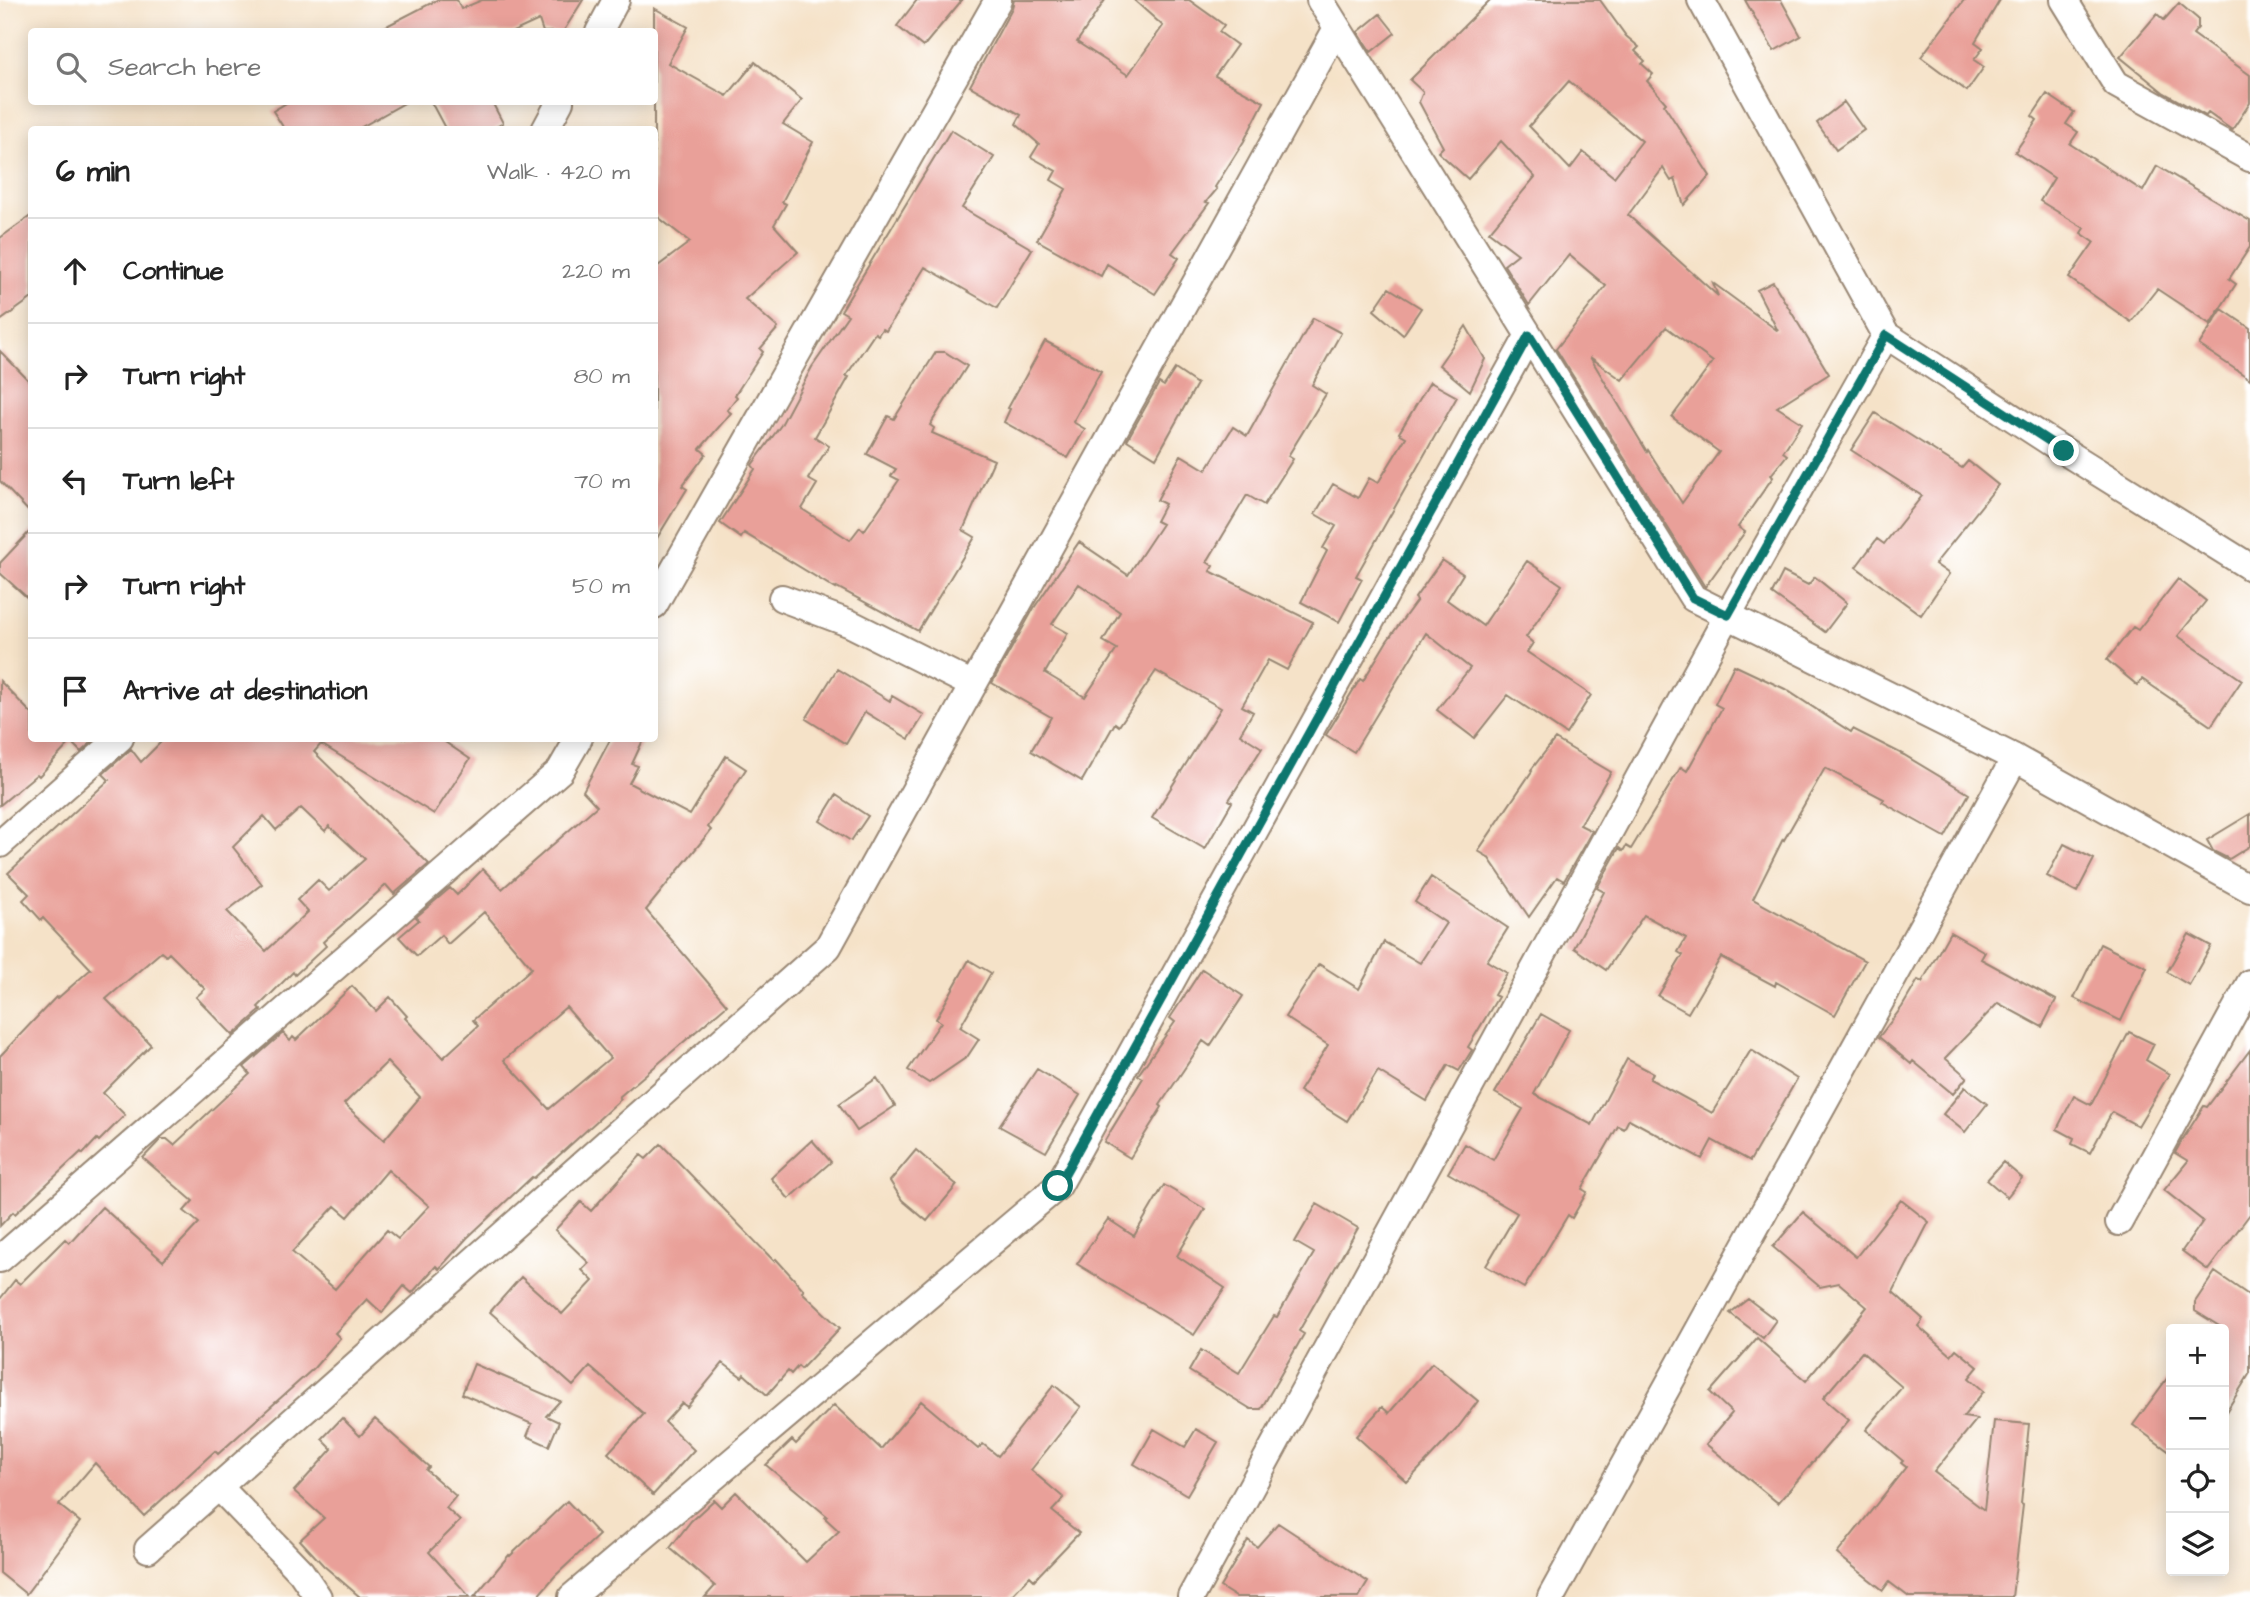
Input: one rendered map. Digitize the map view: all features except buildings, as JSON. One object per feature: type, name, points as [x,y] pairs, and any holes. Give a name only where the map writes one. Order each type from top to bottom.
[{"type":"street","points":[[601,28],[616,0]]},
{"type":"street","points":[[658,598],[998,0]]},
{"type":"street","points":[[1320,0],[1693,598],[2015,758],[2250,889]]},
{"type":"street","points":[[1701,0],[1886,335],[2237,561],[2250,566]]},
{"type":"street","points":[[2064,0],[2116,84],[2250,158]]},
{"type":"street","points":[[148,1549],[828,947],[1337,27]]},
{"type":"street","points":[[547,126],[558,105]]},
{"type":"street","points":[[572,1597],[1058,1186],[1529,335]]},
{"type":"street","points":[[1191,1597],[1728,615],[1886,335]]},
{"type":"street","points":[[782,598],[850,624],[973,685]]},
{"type":"street","points":[[0,844],[115,742]]},
{"type":"street","points":[[0,1259],[560,771],[577,742]]},
{"type":"street","points":[[1551,1597],[2015,758]]},
{"type":"street","points":[[2119,1222],[2250,983]]},
{"type":"street","points":[[219,1487],[301,1572],[318,1597]]},
{"type":"route","points":[[1058,1186],[1529,335],[1693,598],[1728,615],[1886,335],[2064,451]]}]
